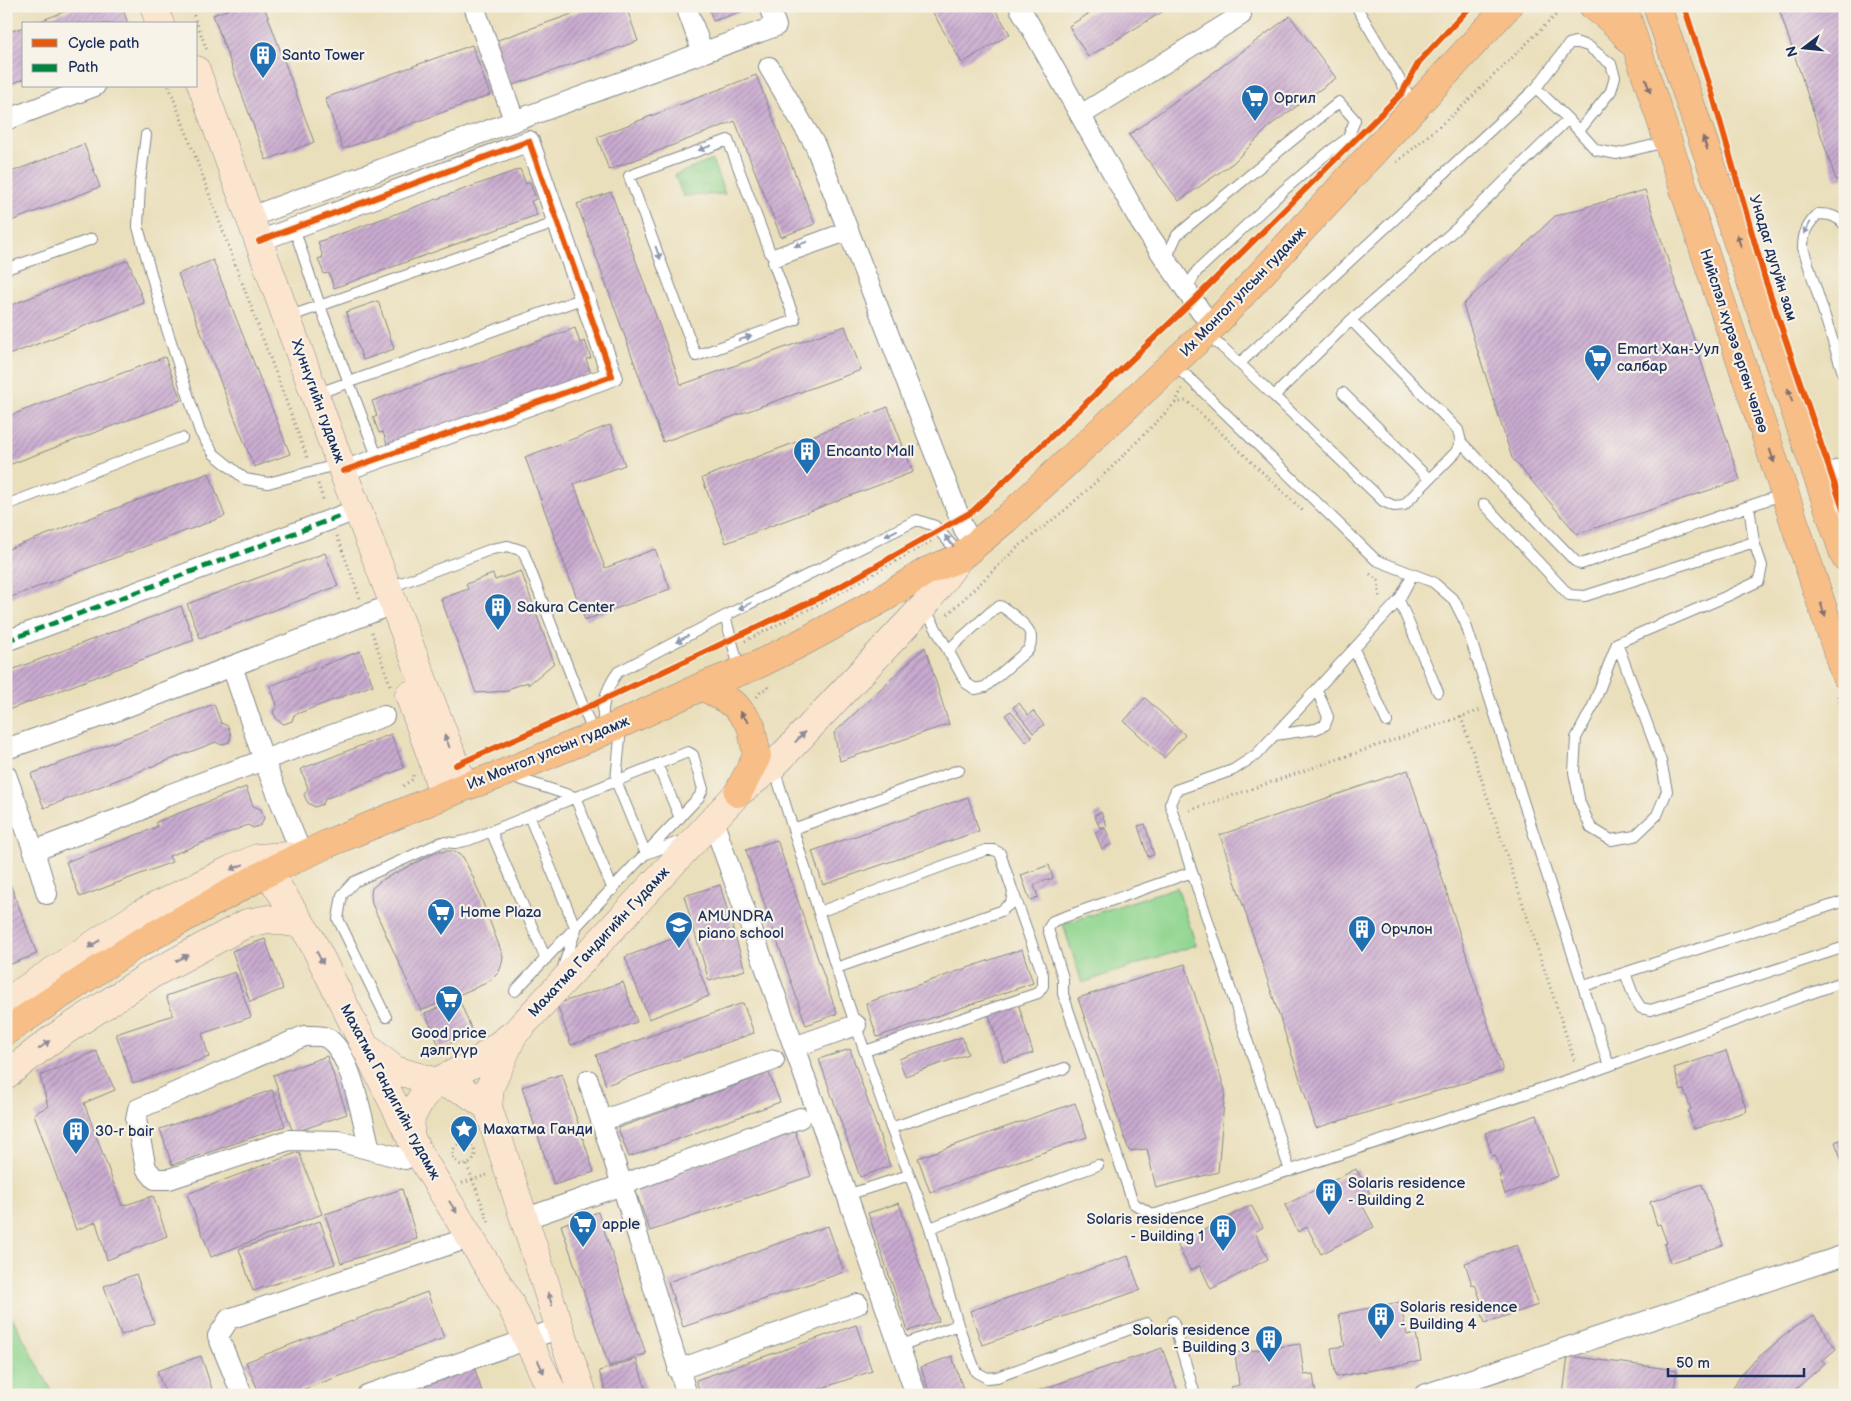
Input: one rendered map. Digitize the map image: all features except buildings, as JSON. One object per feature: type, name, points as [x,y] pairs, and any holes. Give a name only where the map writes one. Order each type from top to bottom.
[{"type":"main road","points":[[154,6],[159,22]]},
{"type":"main road","points":[[173,6],[178,22]]},
{"type":"main road","points":[[1507,6],[1513,6]]},
{"type":"main road","name":"Их Монгол улсын гудамж","points":[[6,1031],[136,945],[302,855],[454,791],[502,774],[607,730],[703,686],[735,648],[801,643],[884,598],[928,571],[965,553],[1006,518],[1209,330],[1507,6]]},
{"type":"main road","name":"Нийслэл хүрээ өргөн чөлөө","points":[[1622,6],[1845,675]]},
{"type":"main road","points":[[1658,6],[1845,558]]},
{"type":"main road","points":[[1576,8],[1608,16],[1622,29],[1636,49]]},
{"type":"main road","name":"Хүннүгийн гудамж","points":[[202,62],[255,229],[315,394],[324,472],[337,518],[377,605]]},
{"type":"main road","name":"Хүннүгийн гудамж","points":[[185,88],[324,472],[377,605],[432,758],[454,791]]},
{"type":"main road","name":"Их Монгол улсын гудамж","points":[[738,793],[773,766],[930,616],[965,553]]},
{"type":"main road","points":[[703,686],[734,705],[751,725],[757,756],[738,793]]},
{"type":"main road","name":"Махатма Гандигийн Гудамж","points":[[488,1106],[490,1087],[513,1035],[556,988],[697,824],[738,793]]},
{"type":"main road","points":[[6,1002],[140,914],[258,858],[302,855]]},
{"type":"main road","name":"Махатма Гандигийн гудамж","points":[[268,872],[310,939],[414,1144],[442,1190],[480,1230],[510,1303],[554,1395]]},
{"type":"main road","points":[[6,1075],[51,1040],[149,976],[247,923],[268,919],[300,924]]},
{"type":"main road","points":[[414,1144],[411,1117],[422,1097],[438,1081],[477,1062],[513,1035]]},
{"type":"main road","points":[[365,1046],[395,1070],[438,1081],[463,1090],[488,1106],[507,1169],[583,1395]]},
{"type":"street","points":[[474,6],[514,120]]},
{"type":"street","points":[[686,6],[703,53]]},
{"type":"street","points":[[255,229],[514,120],[776,26],[769,6]]},
{"type":"street","points":[[1019,6],[1141,223],[1201,312],[1209,330]]},
{"type":"street","points":[[1080,115],[1241,15]]},
{"type":"street","points":[[770,67],[815,145],[964,529],[965,553]]},
{"type":"street","points":[[6,120],[90,88]]},
{"type":"street","points":[[255,229],[294,228],[528,141],[612,376],[378,459],[324,472]]},
{"type":"street","points":[[1818,477],[1845,468]]},
{"type":"street","points":[[6,641],[337,518]]},
{"type":"street","points":[[6,749],[113,712],[232,666],[377,605]]},
{"type":"street","points":[[232,666],[264,761],[302,855]]},
{"type":"street","points":[[34,851],[139,811],[168,795],[384,716]]},
{"type":"street","points":[[6,775],[34,851],[47,894]]},
{"type":"street","points":[[697,824],[720,842],[848,1196],[916,1395]]},
{"type":"street","points":[[794,1047],[856,1025]]},
{"type":"street","points":[[370,1149],[350,1073],[337,1045],[325,1037],[304,1036],[138,1109],[136,1120],[146,1168],[155,1179],[169,1179],[289,1140],[338,1141],[405,1158],[414,1144]]},
{"type":"street","points":[[601,1121],[774,1060]]},
{"type":"street","points":[[588,1080],[687,1395]]},
{"type":"street","points":[[524,1219],[622,1185],[800,1118]]},
{"type":"street","points":[[242,1395],[218,1336],[229,1319],[480,1230]]},
{"type":"street","points":[[1424,1395],[1845,1255]]},
{"type":"street","points":[[678,1370],[858,1304]]},
{"type":"street","points":[[367,1395],[560,1328]]},
{"type":"lane","points":[[1356,6],[1415,107]]},
{"type":"lane","points":[[1240,363],[1536,88],[1569,44],[1576,42],[1588,46],[1611,64],[1615,77],[1611,91],[1579,131]]},
{"type":"lane","points":[[1536,88],[1596,150],[1617,154],[1667,141]]},
{"type":"lane","points":[[1166,259],[1177,235],[1339,102],[1355,120],[1348,138],[1330,150],[1284,190],[1198,271],[1186,290]]},
{"type":"lane","points":[[1274,396],[1351,320],[1457,228],[1568,119]]},
{"type":"lane","points":[[146,135],[140,183],[138,227],[164,320],[200,432],[214,454],[245,478],[268,483],[324,472]]},
{"type":"lane","points":[[728,140],[771,255],[848,231],[773,262],[795,320],[696,356],[629,176],[728,140]]},
{"type":"lane","points":[[1845,226],[1840,219],[1830,214],[1818,214],[1809,223],[1803,236],[1803,248],[1845,379]]},
{"type":"lane","points":[[287,317],[558,222]]},
{"type":"lane","points":[[294,228],[320,306],[378,459]]},
{"type":"lane","points":[[6,269],[92,239]]},
{"type":"lane","points":[[315,394],[584,298]]},
{"type":"lane","points":[[1351,320],[1458,430],[1461,442],[1569,554],[1581,564],[1785,494]]},
{"type":"lane","points":[[1209,330],[1221,346],[1383,501],[1394,506],[1404,505],[1456,452],[1461,442]]},
{"type":"lane","points":[[1173,364],[1376,560],[1434,582],[1454,600],[1465,622],[1609,1066]]},
{"type":"lane","points":[[1343,393],[1429,479]]},
{"type":"lane","points":[[6,505],[182,438]]},
{"type":"lane","points":[[1484,504],[1569,595],[1585,596],[1754,542]]},
{"type":"lane","points":[[1617,642],[1661,761],[1667,791],[1656,815],[1635,836],[1611,840],[1591,828],[1580,803],[1574,772],[1576,738],[1593,706],[1617,642],[1759,581],[1762,566],[1754,542],[1749,506]]},
{"type":"lane","points":[[607,730],[603,722],[605,699],[612,680],[618,672],[917,520],[935,526],[965,553]]},
{"type":"lane","points":[[377,605],[492,549],[508,546],[523,551],[607,730],[616,781],[646,854]]},
{"type":"lane","points":[[1290,1171],[1170,804],[1176,790],[1233,770],[1256,755],[1399,600],[1413,574]]},
{"type":"lane","points":[[1399,600],[1438,692]]},
{"type":"lane","points":[[930,616],[948,650],[966,683],[975,689],[985,687],[1029,649],[1031,642],[1030,631],[1006,608],[1000,606],[994,609],[948,650]]},
{"type":"lane","points":[[725,616],[735,648]]},
{"type":"lane","points":[[1354,649],[1387,722]]},
{"type":"lane","points":[[1275,735],[1316,730],[1325,726],[1328,717],[1317,690]]},
{"type":"lane","points":[[386,1017],[338,919],[342,895],[354,882],[442,842],[455,843],[469,840],[688,752],[693,755],[703,789],[699,797],[697,824]]},
{"type":"lane","points":[[657,764],[697,824]]},
{"type":"lane","points":[[773,766],[836,968],[891,1128],[930,1228],[958,1325],[976,1372],[987,1378],[997,1377],[1147,1323]]},
{"type":"lane","points":[[793,829],[959,770]]},
{"type":"lane","points":[[502,774],[574,797],[613,890]]},
{"type":"lane","points":[[529,816],[576,929],[556,988]]},
{"type":"lane","points":[[646,854],[697,824]]},
{"type":"lane","points":[[515,991],[646,854],[697,824]]},
{"type":"lane","points":[[491,831],[546,959]]},
{"type":"lane","points":[[819,912],[986,850],[994,850],[1000,854],[1043,975],[1044,986],[1038,993],[865,1051]]},
{"type":"lane","points":[[1192,872],[1053,920],[1048,928],[1063,978],[1063,994],[1133,1203],[1154,1215],[1586,1074],[1845,981]]},
{"type":"lane","points":[[836,968],[1001,911],[1011,903],[1013,892]]},
{"type":"lane","points":[[1584,986],[1845,901]]},
{"type":"lane","points":[[1625,973],[1640,1008],[1651,1010],[1845,947]]},
{"type":"lane","points":[[891,1128],[1065,1068]]},
{"type":"lane","points":[[930,1228],[1098,1165]]},
{"type":"lane","points":[[848,1196],[910,1175]]},
{"type":"lane","points":[[1173,1321],[1195,1395]]},
{"type":"lane","points":[[899,1346],[958,1325]]},
{"type":"path","points":[[190,6],[193,22]]},
{"type":"path","points":[[1684,6],[1723,131]]},
{"type":"path","points":[[198,43],[202,62]]},
{"type":"path","points":[[170,88],[324,472],[337,518],[377,605],[390,687]]},
{"type":"path","points":[[930,616],[1065,510],[1109,470],[1175,403],[1186,401],[1194,407],[1305,513]]},
{"type":"path","points":[[735,648],[932,534]]},
{"type":"path","points":[[735,648],[827,600],[943,534]]},
{"type":"path","points":[[1364,568],[1378,581],[1380,600],[1376,604]]},
{"type":"path","points":[[1190,810],[1481,710]]},
{"type":"path","points":[[1461,717],[1574,1059],[1586,1074]]},
{"type":"path","points":[[395,790],[413,778],[414,769]]},
{"type":"path","points":[[461,1143],[469,1144],[475,1151],[474,1159],[467,1165],[458,1164],[453,1157],[454,1148],[461,1143]]},
{"type":"path","points":[[467,1165],[474,1179],[480,1230]]},
{"type":"path","points":[[442,1190],[507,1169]]},
{"type":"green space","points":[[712,160],[725,194],[683,196],[675,175]]},
{"type":"green space","points":[[1177,887],[1196,945],[1082,983],[1063,924]]},
{"type":"green space","points":[[6,1306],[54,1395],[6,1395]]},
{"type":"marked path","points":[[6,641],[343,515]]},
{"type":"cycle path","points":[[456,765],[584,709],[825,595],[973,511],[1193,301],[1402,93],[1419,62],[1471,6]]},
{"type":"cycle path","name":"Унадаг дугуйн зам","points":[[1684,6],[1712,93],[1765,279],[1845,515]]},
{"type":"cycle path","points":[[259,241],[529,141],[612,376],[343,471]]},
{"type":"place","name":"Santo Tower","points":[[263,79]]},
{"type":"place","name":"Оргил","points":[[1255,122]]},
{"type":"place","name":"Emart Хан-Уул салбар","points":[[1598,382]]},
{"type":"place","name":"Encanto Mall","points":[[807,475]]},
{"type":"place","name":"Sakura Center","points":[[498,631]]},
{"type":"place","name":"Home Plaza","points":[[441,936]]},
{"type":"place","name":"AMUNDRA piano school","points":[[679,949]]},
{"type":"place","name":"Орчлон","points":[[1362,953]]},
{"type":"place","name":"Good price дэлгүүр","points":[[449,1023]]},
{"type":"place","name":"Махатма Ганди","points":[[464,1153]]},
{"type":"place","name":"30-r bair","points":[[76,1155]]},
{"type":"place","name":"Solaris residence - Building 2","points":[[1329,1216]]},
{"type":"place","name":"apple","points":[[583,1248]]},
{"type":"place","name":"Solaris residence - Building 1","points":[[1223,1252]]},
{"type":"place","name":"Solaris residence - Building 4","points":[[1381,1340]]},
{"type":"place","name":"Solaris residence - Building 3","points":[[1269,1363]]}]
